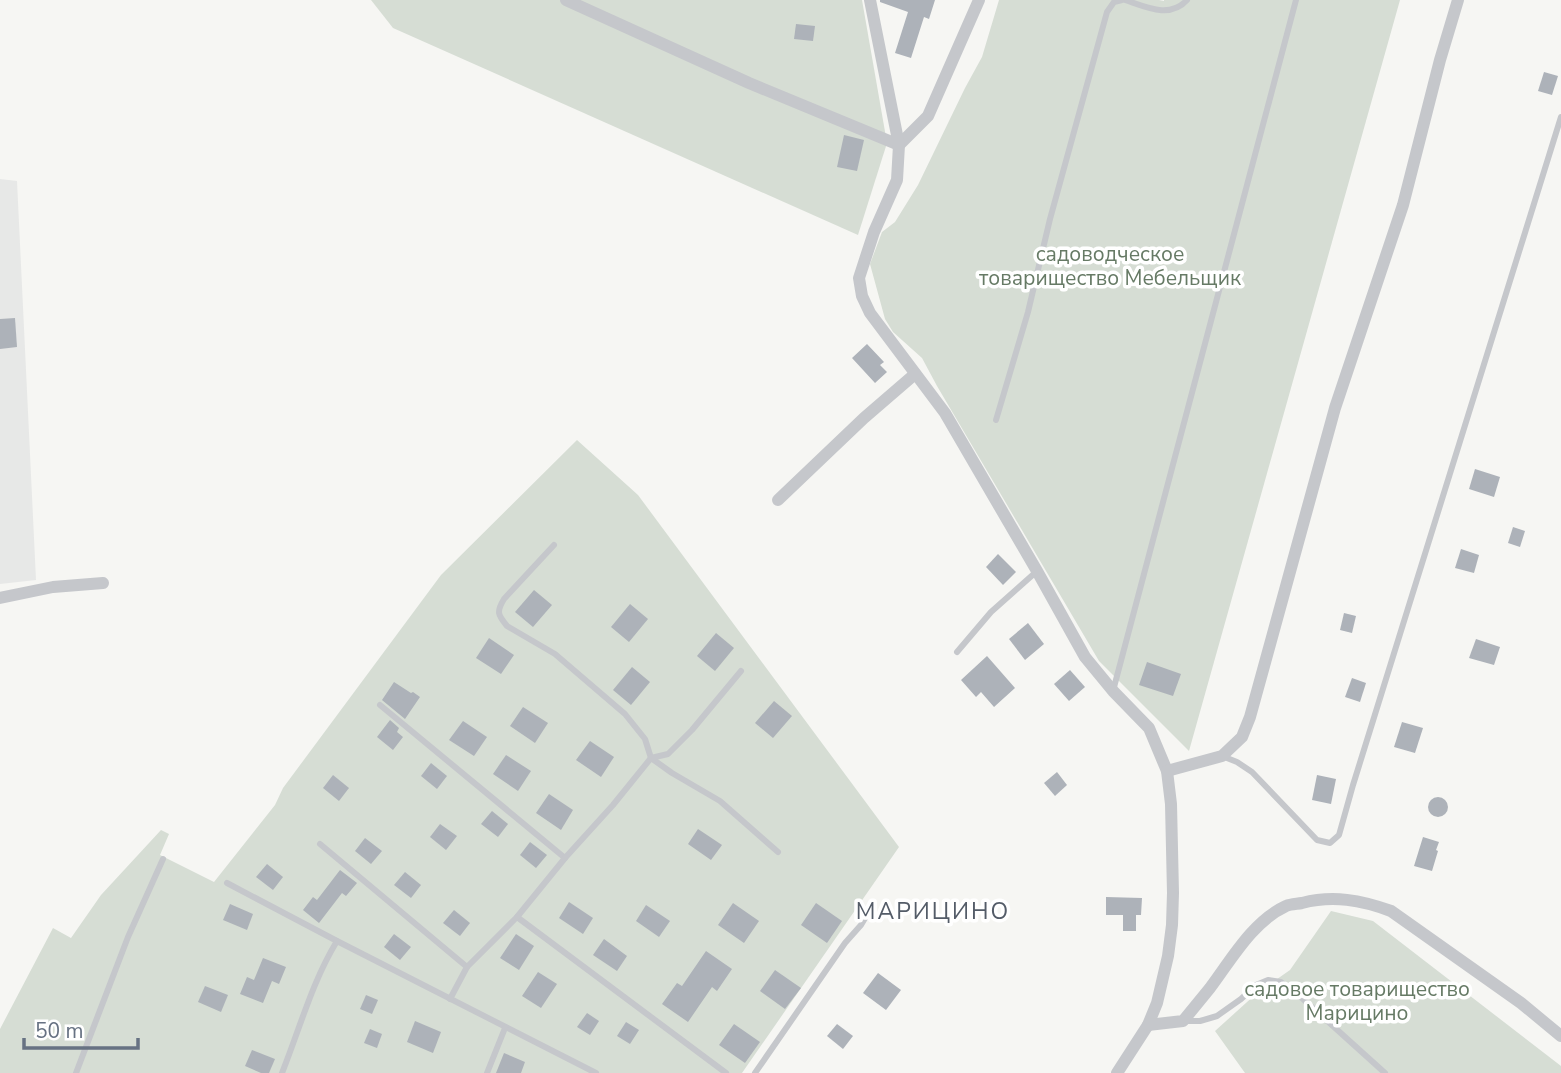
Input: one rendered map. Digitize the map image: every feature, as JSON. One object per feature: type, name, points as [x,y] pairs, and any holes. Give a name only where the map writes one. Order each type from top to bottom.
[{"type":"street","points":[[566,0],[749,83],[899,145]]},
{"type":"street","points":[[870,0],[899,145],[897,180],[874,232],[859,278],[862,296],[870,313],[944,413],[1085,657],[1149,729],[1167,771],[1171,804],[1173,893],[1168,956],[1157,1003],[1148,1025],[1117,1073]]},
{"type":"street","points":[[899,145],[928,116],[979,0]]},
{"type":"street","points":[[1167,771],[1222,756],[1242,737],[1250,717],[1335,408],[1403,205],[1458,0]]},
{"type":"street","points":[[778,500],[864,418],[915,374]]},
{"type":"street","points":[[0,598],[52,587],[103,583]]},
{"type":"street","points":[[1148,1025],[1183,1021],[1237,949],[1267,919],[1287,906],[1315,900],[1349,899],[1391,911],[1521,1003],[1561,1036]]},
{"type":"lane","points":[[996,420],[1107,12],[1114,2],[1124,0],[1170,11],[1187,0]]},
{"type":"lane","points":[[1113,691],[1296,0]]},
{"type":"lane","points":[[1222,756],[1252,772],[1317,840],[1330,843],[1339,835],[1561,117]]},
{"type":"lane","points":[[554,545],[499,607],[498,613],[507,626],[555,654],[625,714],[645,739],[651,758],[720,801],[778,852]]},
{"type":"lane","points":[[957,652],[990,612],[1037,571]]},
{"type":"lane","points":[[450,999],[467,967],[517,917],[651,758],[668,754],[692,730],[741,671]]},
{"type":"lane","points":[[380,705],[565,859]]},
{"type":"lane","points":[[320,844],[467,967]]},
{"type":"lane","points":[[76,1073],[128,937],[163,859]]},
{"type":"lane","points":[[227,883],[596,1073]]},
{"type":"lane","points":[[755,1073],[871,908]]},
{"type":"lane","points":[[517,917],[726,1073]]},
{"type":"lane","points":[[282,1073],[313,989],[337,941]]},
{"type":"lane","points":[[1183,1021],[1200,1021],[1217,1016],[1256,985],[1268,980],[1281,982],[1385,1073]]},
{"type":"lane","points":[[488,1073],[505,1028]]},
{"type":"shaded area","points":[[0,179],[17,181],[36,580],[0,584]]},
{"type":"green space","points":[[371,0],[862,0],[887,143],[858,235],[393,28]]},
{"type":"green space","name":"садоводческое товарищество Мебельщик","points":[[999,0],[1400,0],[1189,751],[1099,661],[922,358],[893,332],[885,319],[870,264],[882,232],[895,222],[918,185],[982,57]]},
{"type":"green space","points":[[577,440],[638,495],[899,847],[742,1073],[0,1073],[0,1029],[53,928],[71,938],[101,895],[161,830],[169,834],[160,855],[214,882],[275,805],[283,788],[441,575]]},
{"type":"green space","name":"садовое товарищество Марицино","points":[[1331,911],[1373,921],[1561,1066],[1561,1073],[1245,1073],[1215,1031],[1257,993],[1290,970]]},
{"type":"building","points":[[880,0],[935,0],[929,19],[924,17],[911,58],[895,53],[908,12]]},
{"type":"building","points":[[796,24],[815,26],[813,41],[794,39]]},
{"type":"building","points":[[1544,72],[1558,76],[1552,95],[1538,91]]},
{"type":"building","points":[[844,135],[864,140],[857,171],[837,167]]},
{"type":"building","points":[[15,318],[17,347],[0,349],[0,319]]},
{"type":"building","points":[[867,344],[884,362],[880,365],[887,372],[875,383],[852,358]]},
{"type":"building","points":[[1475,469],[1500,477],[1494,497],[1469,489]]},
{"type":"building","points":[[1513,527],[1525,531],[1520,547],[1508,543]]},
{"type":"building","points":[[1461,549],[1479,555],[1474,573],[1455,568]]},
{"type":"building","points":[[998,554],[1016,572],[1003,585],[986,567]]},
{"type":"building","points":[[534,590],[552,605],[533,627],[515,612]]},
{"type":"building","points":[[630,604],[648,619],[629,642],[611,627]]},
{"type":"building","points":[[1344,613],[1356,616],[1352,633],[1340,630]]},
{"type":"building","points":[[1028,623],[1044,644],[1025,660],[1009,639]]},
{"type":"building","points":[[716,633],[734,648],[715,671],[697,656]]},
{"type":"building","points":[[489,638],[514,655],[501,674],[476,658]]},
{"type":"building","points":[[1476,639],[1500,647],[1494,665],[1469,658]]},
{"type":"building","points":[[987,656],[1015,688],[994,707],[981,692],[976,697],[961,680]]},
{"type":"building","points":[[1147,662],[1181,674],[1173,696],[1139,685]]},
{"type":"building","points":[[632,667],[650,682],[631,705],[613,690]]},
{"type":"building","points":[[1070,670],[1085,687],[1069,701],[1054,684]]},
{"type":"building","points":[[1352,678],[1366,683],[1360,702],[1345,697]]},
{"type":"building","points":[[394,682],[420,697],[405,719],[382,700]]},
{"type":"building","points":[[774,701],[792,716],[773,738],[755,723]]},
{"type":"building","points":[[523,707],[548,723],[535,743],[510,726]]},
{"type":"building","points":[[390,720],[399,728],[397,732],[403,737],[393,750],[377,737]]},
{"type":"building","points":[[463,721],[487,737],[474,756],[449,740]]},
{"type":"building","points":[[1402,722],[1423,728],[1415,753],[1394,747]]},
{"type":"building","points":[[590,741],[614,757],[601,777],[576,760]]},
{"type":"building","points":[[506,755],[531,771],[518,791],[493,774]]},
{"type":"building","points":[[431,763],[447,776],[437,789],[421,776]]},
{"type":"building","points":[[1057,772],[1067,785],[1055,796],[1044,783]]},
{"type":"building","points":[[333,775],[349,788],[339,801],[323,788]]},
{"type":"building","points":[[1317,775],[1336,779],[1331,804],[1312,800]]},
{"type":"building","points":[[549,794],[573,810],[561,830],[536,813]]},
{"type":"building","points":[[1438,797],[1445,800],[1448,807],[1445,814],[1438,817],[1431,814],[1428,807],[1431,800]]},
{"type":"building","points":[[492,811],[508,824],[498,837],[481,824]]},
{"type":"building","points":[[440,824],[457,836],[446,850],[430,837]]},
{"type":"building","points":[[698,829],[722,845],[711,860],[688,844]]},
{"type":"building","points":[[1423,837],[1439,842],[1432,871],[1414,866]]},
{"type":"building","points":[[365,838],[382,851],[371,864],[355,851]]},
{"type":"building","points":[[530,842],[547,855],[536,868],[520,855]]},
{"type":"building","points":[[267,864],[283,877],[273,890],[256,877]]},
{"type":"building","points":[[340,870],[357,883],[346,896],[342,893],[319,923],[303,910],[313,897],[317,900]]},
{"type":"building","points":[[405,872],[421,885],[411,898],[394,885]]},
{"type":"building","points":[[1106,897],[1142,898],[1141,915],[1136,915],[1136,931],[1123,931],[1123,915],[1106,915]]},
{"type":"building","points":[[569,902],[593,918],[583,934],[559,918]]},
{"type":"building","points":[[733,903],[759,921],[744,943],[718,925]]},
{"type":"building","points":[[816,903],[842,921],[827,943],[801,925]]},
{"type":"building","points":[[230,904],[253,914],[247,930],[223,920]]},
{"type":"building","points":[[646,905],[670,921],[659,937],[636,921]]},
{"type":"building","points":[[454,910],[470,923],[460,936],[443,923]]},
{"type":"building","points":[[394,934],[411,947],[400,960],[384,947]]},
{"type":"building","points":[[516,934],[534,946],[519,970],[500,958]]},
{"type":"building","points":[[604,939],[627,956],[617,971],[593,955]]},
{"type":"building","points":[[706,951],[732,969],[717,991],[712,987],[688,1022],[662,1004],[677,983],[682,986]]},
{"type":"building","points":[[263,958],[286,967],[279,984],[272,981],[263,1003],[240,994],[247,977],[254,980]]},
{"type":"building","points":[[775,970],[801,988],[785,1009],[760,991]]},
{"type":"building","points":[[538,972],[557,984],[541,1008],[522,996]]},
{"type":"building","points":[[878,973],[901,990],[886,1010],[863,993]]},
{"type":"building","points":[[205,986],[228,995],[221,1012],[198,1002]]},
{"type":"building","points":[[366,995],[378,1000],[372,1014],[360,1009]]},
{"type":"building","points":[[587,1013],[599,1021],[590,1035],[577,1027]]},
{"type":"building","points":[[415,1021],[441,1032],[433,1053],[407,1042]]},
{"type":"building","points":[[626,1022],[639,1030],[630,1044],[617,1036]]},
{"type":"building","points":[[734,1024],[760,1042],[745,1063],[719,1045]]},
{"type":"building","points":[[837,1024],[853,1036],[843,1049],[827,1036]]},
{"type":"building","points":[[370,1029],[382,1034],[377,1048],[364,1043]]},
{"type":"building","points":[[252,1050],[275,1059],[269,1073],[261,1073],[245,1066]]},
{"type":"building","points":[[504,1053],[525,1062],[521,1073],[496,1073]]},
{"type":"district","name":"МАРИЦИНО","points":[[933,911]]}]
